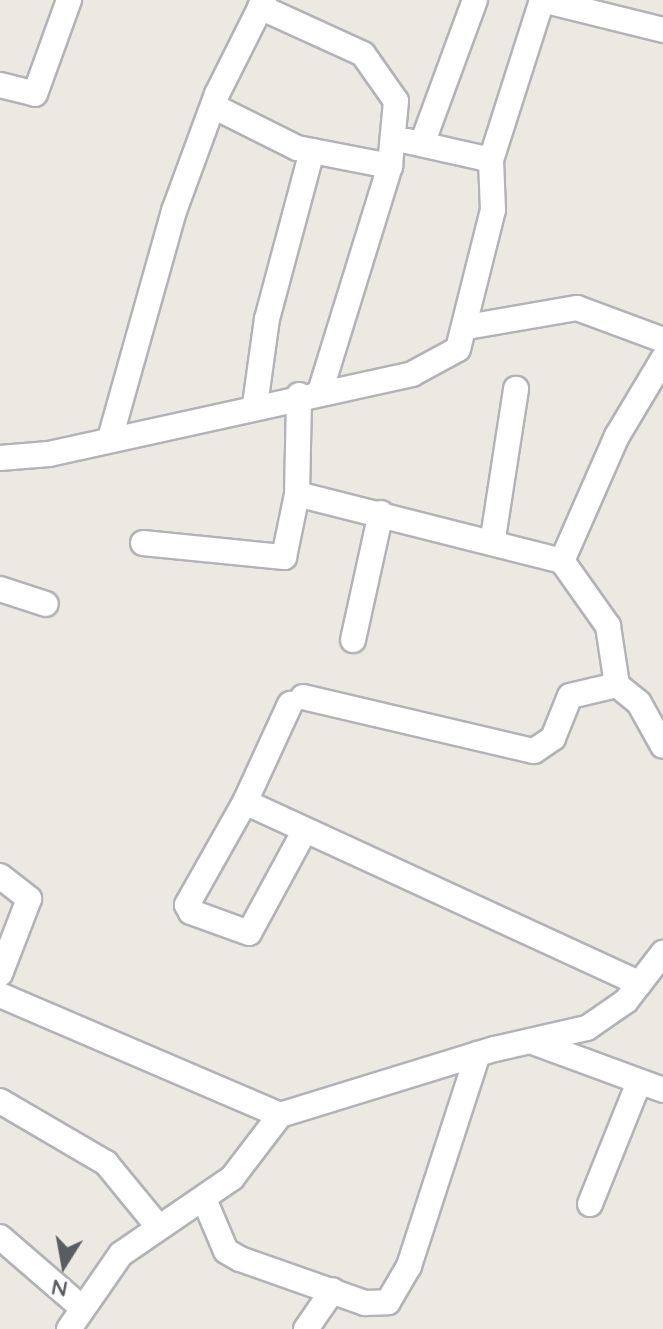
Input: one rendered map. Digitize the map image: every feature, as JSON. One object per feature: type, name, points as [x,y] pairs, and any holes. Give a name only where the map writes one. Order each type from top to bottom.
[{"type":"street","points":[[0,85],[35,94],[69,0]]},
{"type":"street","points":[[422,144],[475,0]]},
{"type":"street","points":[[0,458],[49,454],[111,435],[412,374],[458,349],[467,327],[493,210],[491,160],[542,0],[663,30]]},
{"type":"street","points":[[111,435],[174,211],[213,106],[262,3],[375,65],[396,101],[395,138],[390,166],[310,394],[288,551],[277,560],[143,543]]},
{"type":"street","points":[[213,106],[312,151],[390,166]]},
{"type":"street","points":[[395,138],[491,160]]},
{"type":"street","points":[[255,405],[267,319],[312,151]]},
{"type":"street","points":[[467,327],[577,308],[662,340],[562,561]]},
{"type":"street","points":[[493,538],[516,389]]},
{"type":"street","points":[[297,494],[493,538],[562,561],[608,626],[617,685],[639,703],[663,746]]},
{"type":"street","points":[[353,640],[381,513]]},
{"type":"street","points":[[0,589],[46,604]]},
{"type":"street","points":[[305,830],[249,933],[191,912],[187,905],[297,701],[534,751],[553,738],[570,696],[617,685]]},
{"type":"street","points":[[245,802],[639,983]]},
{"type":"street","points":[[0,876],[29,899],[0,974]]},
{"type":"street","points":[[69,1329],[80,1306],[121,1254],[157,1225],[204,1199],[232,1178],[280,1115],[478,1054],[603,1021],[663,953]]},
{"type":"street","points":[[0,995],[280,1115]]},
{"type":"street","points":[[528,1041],[663,1090]]},
{"type":"street","points":[[204,1199],[226,1251],[333,1290],[378,1318],[398,1291],[409,1266],[478,1054]]},
{"type":"street","points":[[590,1204],[639,1082]]},
{"type":"street","points":[[0,1101],[106,1163],[157,1225]]},
{"type":"street","points":[[0,1237],[80,1306]]},
{"type":"street","points":[[306,1329],[333,1290]]}]
